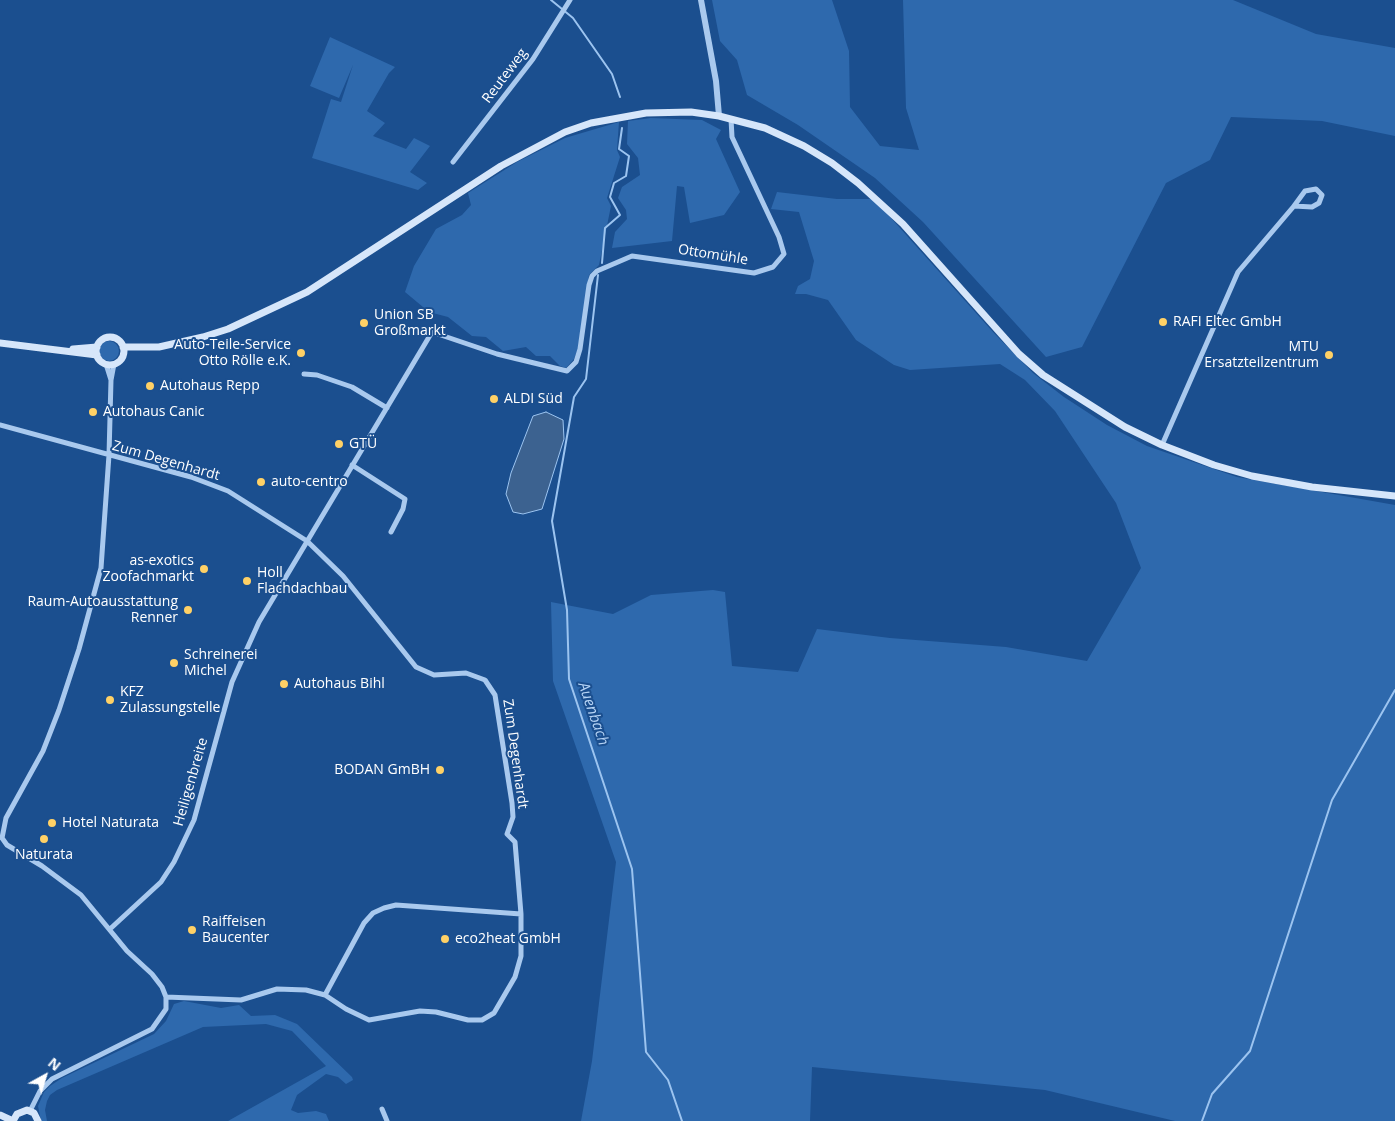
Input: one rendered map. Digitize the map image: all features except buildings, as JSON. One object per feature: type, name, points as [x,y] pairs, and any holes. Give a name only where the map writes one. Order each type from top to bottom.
[{"type":"main road","points":[[123,350],[176,344],[228,329],[307,292],[501,166],[565,132],[591,123],[646,113],[691,112],[719,116],[765,128],[804,146],[858,183],[903,224],[991,324],[1043,375],[1124,427],[1162,445],[1214,465],[1252,476],[1312,487],[1395,496]]},
{"type":"main road","points":[[0,343],[97,355],[106,364],[114,364],[119,360],[123,350],[118,340],[110,337],[102,340],[97,346],[97,355]]},
{"type":"main road","points":[[60,351],[97,346]]},
{"type":"main road","points":[[0,1115],[13,1121],[19,1112],[30,1111],[36,1116],[38,1121]]},
{"type":"street","points":[[700,0],[716,80],[719,116]]},
{"type":"street","name":"Reuteweg","points":[[453,162],[533,59],[569,3]]},
{"type":"street","name":"Ottomühle","points":[[497,354],[567,371],[576,362],[580,349],[589,285],[592,276],[596,271],[632,256],[754,273],[773,267],[784,254],[779,237],[732,137],[731,119]]},
{"type":"street","points":[[1162,445],[1238,272],[1305,191],[1316,189],[1322,195],[1319,203],[1312,207],[1294,206]]},
{"type":"street","name":"Heiligenbreite","points":[[110,929],[161,882],[185,842],[194,820],[232,682],[259,622],[432,332],[497,354]]},
{"type":"street","points":[[106,364],[111,380]]},
{"type":"street","points":[[30,1111],[40,1091],[52,1079],[152,1029],[160,1021],[166,1010],[166,997],[162,987],[152,974],[127,951],[81,895],[1,839],[6,818],[42,751],[59,710],[81,642],[101,568],[109,455],[111,380],[114,364]]},
{"type":"street","points":[[304,374],[317,375],[352,387],[387,408]]},
{"type":"street","name":"Zum Degenhardt","points":[[0,426],[191,477],[228,491],[307,541],[344,576],[416,667],[434,675],[466,673],[485,680],[495,695],[505,752],[513,817],[507,834],[515,842],[522,914]]},
{"type":"street","points":[[352,465],[405,499],[403,509],[391,532]]},
{"type":"street","points":[[166,997],[241,1000],[277,989],[296,989],[325,995],[346,1009],[369,1020],[420,1012],[436,1012],[477,1021],[487,1018],[501,1003],[517,972],[521,956],[522,914],[396,905],[384,908],[373,913],[364,924],[325,995]]},
{"type":"street","points":[[382,1109],[387,1121]]},
{"type":"shaded area","points":[[712,0],[832,0],[849,51],[850,107],[880,146],[919,150],[906,108],[903,0],[1233,0],[1316,34],[1395,48],[1395,136],[1322,121],[1231,117],[1210,160],[1166,183],[1082,347],[1046,357],[923,222],[875,178],[798,125],[747,95],[737,60],[720,41]]},
{"type":"shaded area","points":[[330,37],[395,67],[389,73],[367,111],[385,123],[373,136],[406,149],[414,138],[430,146],[410,172],[427,183],[418,190],[312,158],[331,99],[341,102],[353,65],[339,98],[310,86]]},
{"type":"shaded area","points":[[651,118],[702,120],[721,130],[716,139],[740,192],[724,215],[690,223],[684,187],[677,186],[672,241],[612,248],[615,232],[627,219],[626,210],[618,198],[622,187],[640,175],[638,158],[627,144],[628,121]]},
{"type":"shaded area","points":[[619,122],[617,150],[620,157],[607,198],[611,206],[599,265],[589,275],[578,348],[574,359],[566,368],[560,366],[550,356],[536,356],[526,347],[503,351],[486,337],[472,336],[448,317],[429,312],[405,292],[414,266],[436,229],[462,215],[471,205],[468,193],[517,162],[565,138]]},
{"type":"shaded area","points":[[777,192],[837,199],[874,199],[993,332],[1033,373],[1064,397],[1107,425],[1147,446],[1237,477],[1395,505],[1395,1121],[1175,1121],[1045,1090],[812,1067],[810,1121],[581,1121],[592,1061],[616,862],[553,681],[551,602],[613,614],[651,595],[713,590],[725,592],[732,666],[798,672],[817,629],[890,638],[1006,647],[1087,661],[1141,568],[1116,503],[1055,411],[1025,380],[1000,364],[910,370],[894,365],[856,340],[828,300],[806,294],[795,294],[798,286],[810,279],[814,261],[799,212],[771,209]]},
{"type":"shaded area","points":[[109,341],[116,344],[119,351],[116,358],[109,361],[102,358],[99,351],[102,344]]},
{"type":"shaded area","points":[[546,412],[563,420],[564,439],[542,509],[523,514],[513,512],[506,494],[511,473],[533,416]]},
{"type":"shaded area","points":[[184,1001],[221,1008],[239,1005],[251,1016],[275,1015],[297,1024],[353,1080],[346,1084],[338,1077],[326,1074],[297,1095],[291,1110],[298,1113],[316,1111],[326,1114],[329,1121],[228,1121],[326,1066],[292,1031],[266,1024],[203,1027],[57,1090],[50,1095],[47,1101],[45,1110],[47,1121],[41,1121],[38,1106],[44,1092],[50,1086],[62,1078],[154,1034],[166,1021],[174,1004]]},
{"type":"waterway","name":"Auenbach","points":[[551,0],[573,18],[612,74],[620,97]]},
{"type":"waterway","name":"Auenbach","points":[[602,263],[605,228],[620,215],[610,197],[614,183],[626,176],[629,156],[619,149],[622,128]]},
{"type":"waterway","name":"Auenbach","points":[[598,275],[586,379],[574,397],[552,521],[567,610],[569,679],[632,869],[646,1052],[668,1080],[682,1121]]},
{"type":"waterway","points":[[1202,1121],[1212,1094],[1250,1051],[1332,800],[1395,690]]},
{"type":"place","name":"RAFI Eltec GmbH","points":[[1163,322]]},
{"type":"place","name":"Union SB Großmarkt","points":[[364,323]]},
{"type":"place","name":"Auto-Teile-Service Otto Rölle e.K.","points":[[301,353]]},
{"type":"place","name":"MTU Ersatzteilzentrum","points":[[1329,355]]},
{"type":"place","name":"Autohaus Repp","points":[[150,386]]},
{"type":"place","name":"ALDI Süd","points":[[494,399]]},
{"type":"place","name":"Autohaus Canic","points":[[93,412]]},
{"type":"place","name":"GTÜ","points":[[339,444]]},
{"type":"place","name":"auto-centro","points":[[261,482]]},
{"type":"place","name":"as-exotics Zoofachmarkt","points":[[204,569]]},
{"type":"place","name":"Holl Flachdachbau","points":[[247,581]]},
{"type":"place","name":"Raum-Autoausstattung Renner","points":[[188,610]]},
{"type":"place","name":"Schreinerei Michel","points":[[174,663]]},
{"type":"place","name":"Autohaus Bihl","points":[[284,684]]},
{"type":"place","name":"KFZ Zulassungstelle","points":[[110,700]]},
{"type":"place","name":"BODAN GmBH","points":[[440,770]]},
{"type":"place","name":"Hotel Naturata","points":[[52,823]]},
{"type":"place","name":"Naturata","points":[[44,839]]},
{"type":"place","name":"Raiffeisen Baucenter","points":[[192,930]]},
{"type":"place","name":"eco2heat GmbH","points":[[445,939]]}]
